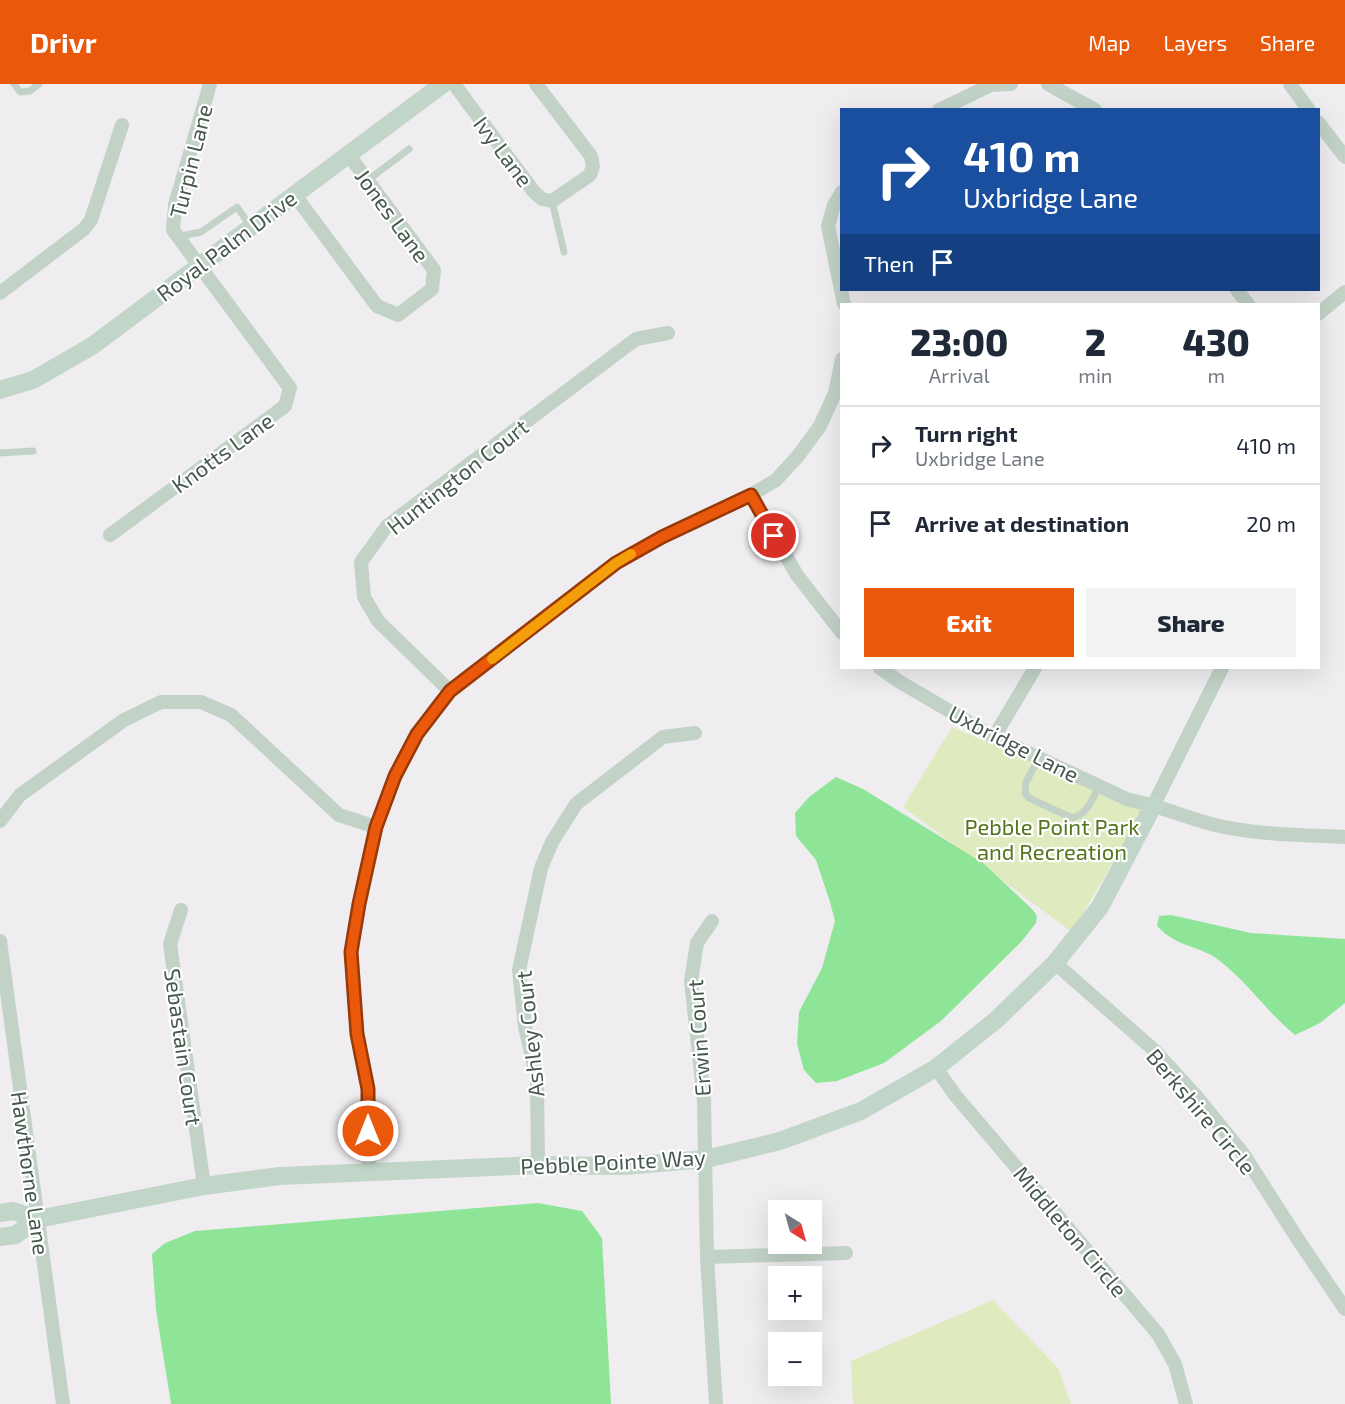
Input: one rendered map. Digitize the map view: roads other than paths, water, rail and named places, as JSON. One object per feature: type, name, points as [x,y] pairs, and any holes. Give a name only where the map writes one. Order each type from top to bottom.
[{"type":"street","name":"Turpin Lane","points":[[200,266],[173,230],[176,205],[210,84]]},
{"type":"street","name":"Ivy Lane","points":[[454,84],[534,192],[542,199],[552,201],[590,175],[593,165],[591,156],[536,84]]},
{"type":"street","points":[[943,108],[991,85],[1011,84]]},
{"type":"street","points":[[1048,84],[1091,108]]},
{"type":"street","points":[[1290,84],[1308,108]]},
{"type":"street","name":"Royal Palm Drive","points":[[0,390],[33,380],[92,346],[348,154],[434,86]]},
{"type":"street","points":[[0,293],[84,229],[91,220],[122,125]]},
{"type":"street","points":[[1320,125],[1345,157]]},
{"type":"street","name":"Jones Lane","points":[[294,194],[377,306],[398,315],[432,290],[434,270],[348,154]]},
{"type":"street","points":[[840,195],[834,205],[828,226],[840,284]]},
{"type":"street","name":"Knotts Lane","points":[[110,535],[285,406],[290,388],[200,266]]},
{"type":"street","points":[[1238,291],[1247,303]]},
{"type":"street","points":[[1320,312],[1345,292]]},
{"type":"street","name":"Huntington Court","points":[[450,691],[378,621],[364,597],[361,562],[387,526],[636,339],[668,333]]},
{"type":"street","points":[[369,1172],[368,1089],[357,1034],[351,952],[376,827],[395,776],[417,734],[450,691],[616,563],[662,537],[751,495],[776,480],[798,456],[820,426],[835,393],[840,369]]},
{"type":"street","points":[[751,495],[796,575],[840,630]]},
{"type":"street","name":"Uxbridge Lane","points":[[881,669],[993,737],[1130,800],[1154,804]]},
{"type":"street","points":[[993,737],[1034,669]]},
{"type":"street","points":[[1222,669],[1154,804],[1215,825],[1278,834],[1345,837]]},
{"type":"street","points":[[0,821],[20,795],[124,720],[161,702],[201,702],[231,714],[339,815],[376,827]]},
{"type":"street","name":"Ashley Court","points":[[538,1165],[537,1079],[525,1027],[519,970],[541,868],[552,842],[576,804],[663,737],[695,733]]},
{"type":"street","name":"Pebble Pointe Way","points":[[0,1238],[15,1235],[38,1220],[204,1186],[279,1176],[538,1165],[624,1166],[706,1159],[780,1141],[861,1110],[936,1068],[996,1020],[1055,963],[1100,907],[1154,804]]},
{"type":"street","name":"Sebastain Court","points":[[181,910],[170,944],[204,1186]]},
{"type":"street","name":"Erwin Court","points":[[706,1159],[704,1101],[691,981],[698,943],[712,921]]},
{"type":"street","name":"Hawthorne Lane","points":[[0,941],[63,1404]]},
{"type":"street","name":"Berkshire Circle","points":[[1055,963],[1154,1050],[1196,1096],[1244,1155],[1345,1309]]},
{"type":"street","name":"Middleton Circle","points":[[936,1068],[955,1095],[1158,1334],[1175,1364],[1186,1404]]},
{"type":"street","points":[[706,1159],[707,1257],[716,1404]]},
{"type":"street","name":"Pebble Pointe Way","points":[[0,1213],[13,1211],[38,1220]]},
{"type":"street","points":[[707,1257],[846,1253]]},
{"type":"lane","points":[[14,84],[20,92],[39,84]]},
{"type":"lane","points":[[368,180],[409,149]]},
{"type":"lane","points":[[552,201],[564,252]]},
{"type":"lane","points":[[180,240],[186,235],[201,232],[237,207],[251,227]]},
{"type":"lane","points":[[0,453],[33,451]]},
{"type":"lane","points":[[1039,758],[1026,782],[1025,794],[1029,798],[1072,818],[1087,809],[1099,786]]},
{"type":"park label","name":"Pebble Point Park and Recreation","points":[[1052,838]]}]
